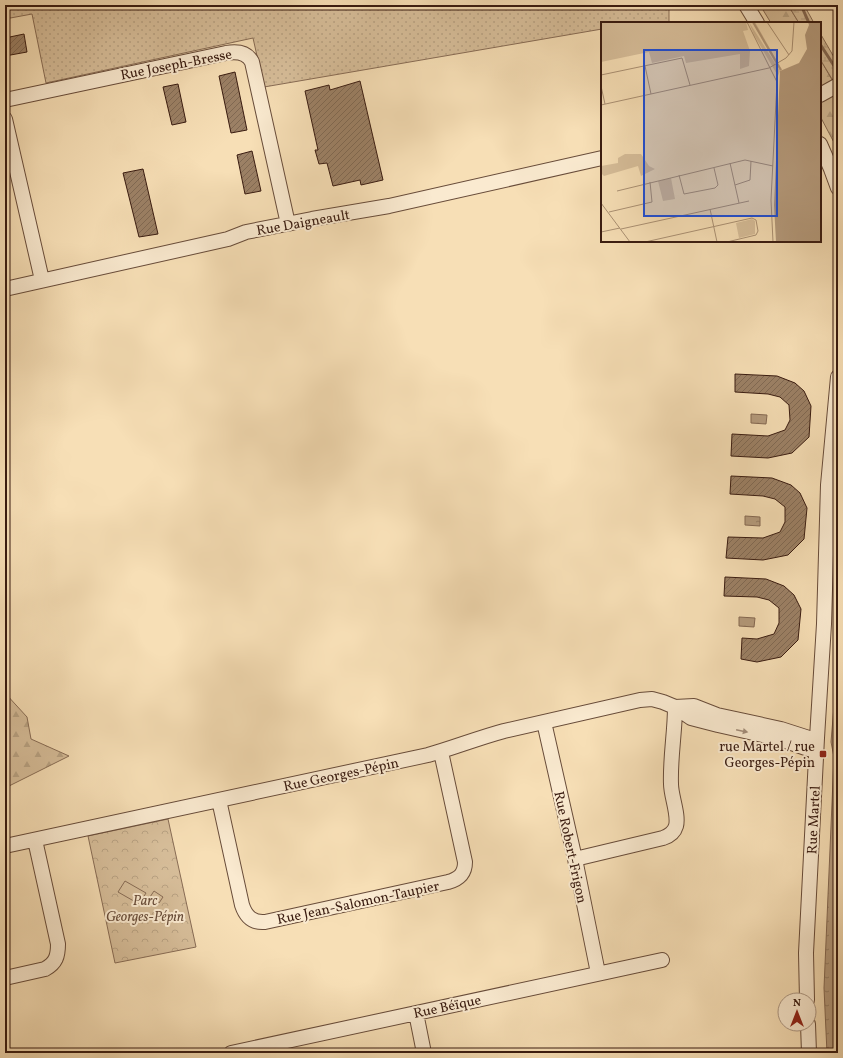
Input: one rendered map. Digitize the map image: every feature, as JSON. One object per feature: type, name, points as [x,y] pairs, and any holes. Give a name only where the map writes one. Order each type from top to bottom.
[{"type":"street","points":[[746,5],[756,22]]},
{"type":"street","name":"Rue Joseph-Bresse","points":[[5,100],[226,53],[242,52],[252,62],[288,224]]},
{"type":"street","points":[[822,94],[838,85]]},
{"type":"street","points":[[5,120],[42,280]]},
{"type":"street","points":[[821,146],[838,188]]},
{"type":"street","name":"Rue Daigneault","points":[[5,289],[228,239],[246,232],[389,206],[601,158]]},
{"type":"street","name":"Rue Martel","points":[[807,992],[806,953],[825,610],[828,485],[838,377]]},
{"type":"street","name":"Rue Georges-Pépin","points":[[5,846],[441,752],[488,735],[640,700],[658,700],[675,707],[691,718],[780,739],[808,749],[817,744]]},
{"type":"street","points":[[574,859],[657,840],[673,832],[676,827],[671,792],[675,707]]},
{"type":"street","name":"Rue Robert-Frigon","points":[[544,722],[598,973]]},
{"type":"street","name":"Rue Jean-Salomon-Taupier","points":[[219,800],[245,914],[257,922],[266,922],[440,884],[460,877],[464,870],[465,862],[441,752]]},
{"type":"street","points":[[5,978],[45,969],[55,962],[57,956],[58,944],[35,840]]},
{"type":"street","name":"Rue Béïque","points":[[231,1053],[662,960]]},
{"type":"street","points":[[416,1013],[424,1053]]},
{"type":"street","points":[[808,1032],[809,1053]]},
{"type":"green space","points":[[5,5],[667,5],[669,10],[669,22],[601,22],[601,29],[264,87],[253,38],[46,83],[32,14],[5,19]]},
{"type":"green space","points":[[760,5],[788,5],[798,22],[770,22]]},
{"type":"green space","points":[[788,5],[804,5],[813,22],[798,22]]},
{"type":"green space","points":[[821,35],[838,64],[838,89],[821,61]]},
{"type":"green space","points":[[821,61],[838,90],[838,150],[821,118]]},
{"type":"green space","points":[[5,693],[27,717],[31,739],[69,756],[5,788]]},
{"type":"green space","name":"Parc Georges-Pépin","points":[[168,819],[196,947],[115,963],[88,836]]},
{"type":"green space","points":[[125,881],[146,893],[139,904],[118,892]]},
{"type":"green space","points":[[154,891],[163,897],[159,903],[150,897]]},
{"type":"water","points":[[751,414],[767,415],[766,424],[751,423]]},
{"type":"water","points":[[745,516],[760,517],[760,526],[745,525]]},
{"type":"water","points":[[739,617],[755,618],[754,627],[739,626]]},
{"type":"water","points":[[838,658],[838,1053],[827,1053],[824,988],[834,757],[831,742]]},
{"type":"building","points":[[24,34],[27,52],[5,56],[5,38]]},
{"type":"building","points":[[235,72],[247,130],[231,133],[219,76]]},
{"type":"building","points":[[360,81],[383,180],[361,185],[360,180],[333,186],[327,163],[319,164],[315,150],[318,150],[305,91],[329,85],[330,90]]},
{"type":"building","points":[[178,84],[186,122],[172,125],[163,87]]},
{"type":"building","points":[[252,151],[261,191],[245,194],[237,155]]},
{"type":"building","points":[[143,169],[158,234],[139,237],[123,173]]},
{"type":"building","points":[[735,374],[777,376],[795,383],[804,391],[811,406],[809,437],[792,453],[768,458],[731,456],[732,434],[768,436],[785,430],[790,420],[789,405],[780,397],[768,394],[735,392]]},
{"type":"building","points":[[731,476],[772,478],[791,485],[800,493],[807,508],[804,539],[788,555],[763,560],[726,558],[728,537],[763,538],[780,532],[785,522],[785,507],[775,499],[763,496],[730,494]]},
{"type":"building","points":[[725,577],[766,579],[784,586],[794,595],[801,609],[798,640],[781,657],[757,662],[741,659],[742,638],[757,639],[774,634],[779,623],[779,608],[769,600],[757,597],[724,596]]},
{"type":"waterway","points":[[801,5],[809,22]]},
{"type":"waterway","points":[[821,46],[838,72]]},
{"type":"place","name":"rue Martel / rue Georges-Pépin","points":[[823,754]]}]
